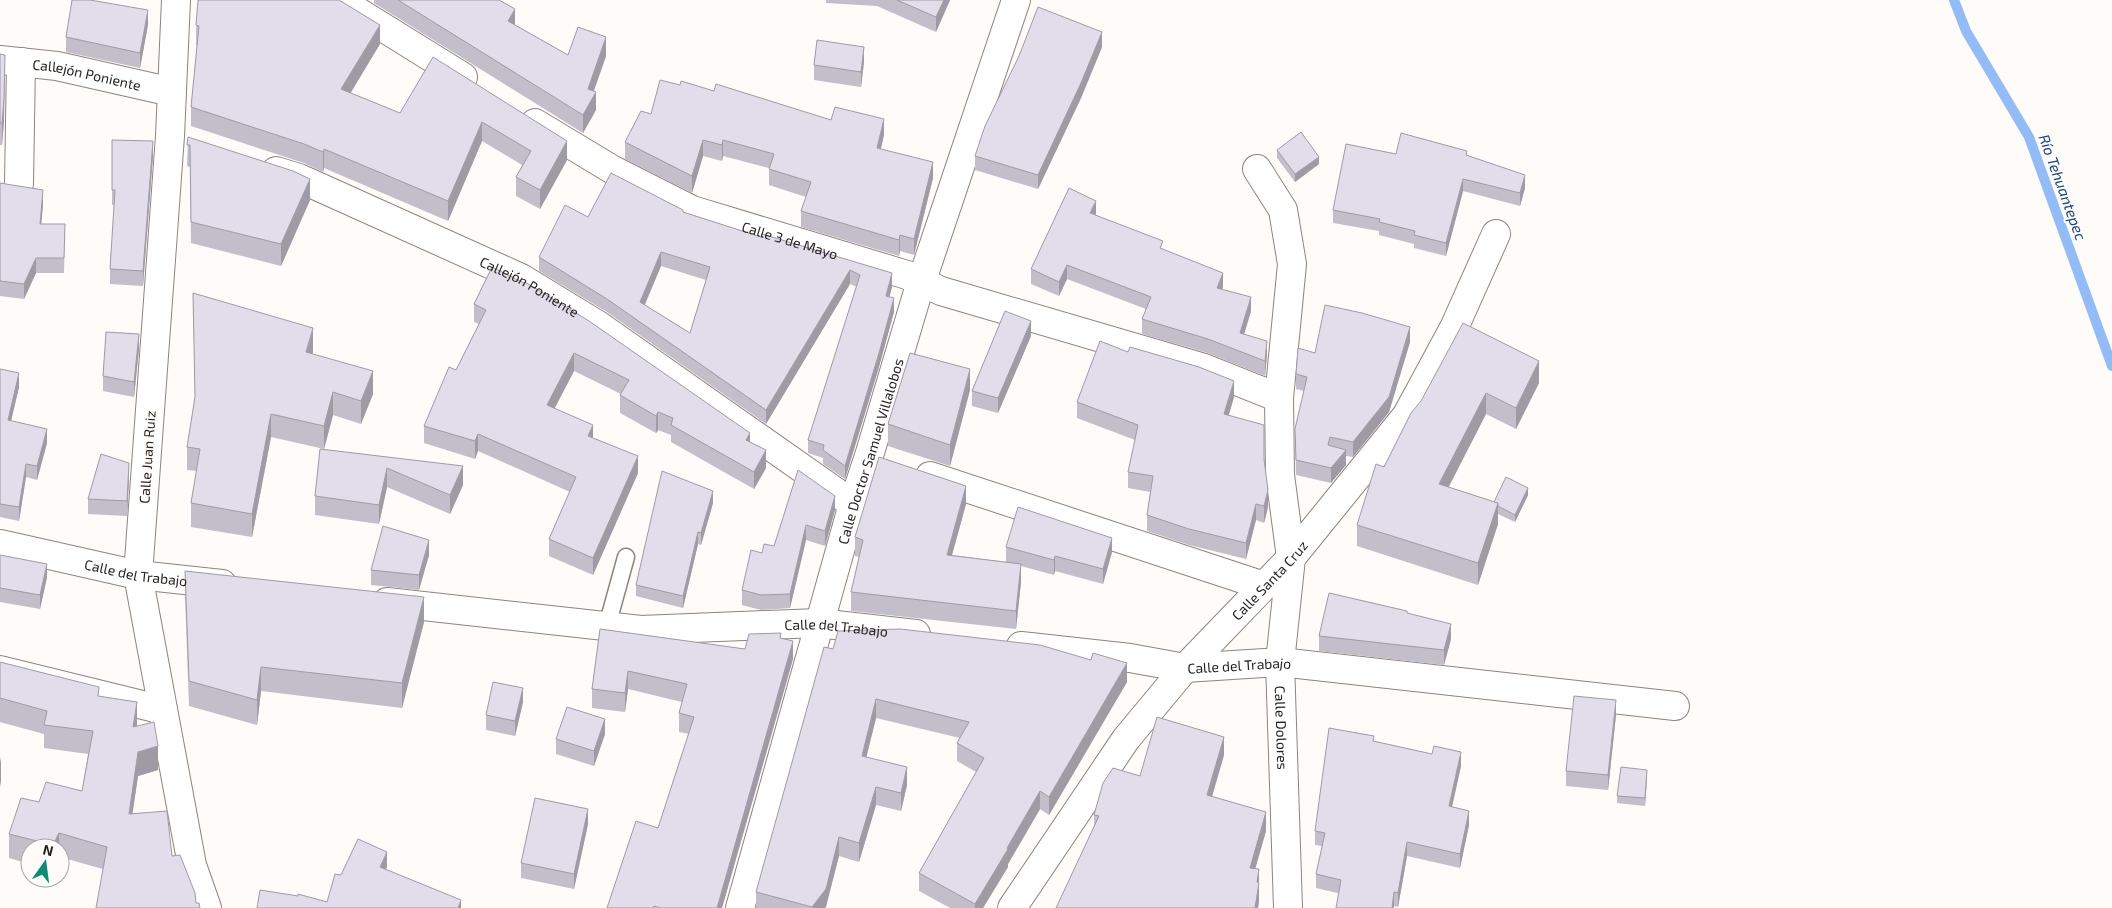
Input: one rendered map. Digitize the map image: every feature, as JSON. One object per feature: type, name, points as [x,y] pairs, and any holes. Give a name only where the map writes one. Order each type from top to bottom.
[{"type":"street","name":"Calle Juan Ruiz","points":[[176,0],[170,136],[138,575],[192,865],[207,908]]},
{"type":"street","name":"Calle Doctor Samuel Villalobos","points":[[740,908],[818,623],[853,504],[888,462],[922,282],[1016,0]]},
{"type":"street","points":[[352,3],[487,92]]},
{"type":"street","name":"Callejón Poniente","points":[[10,61],[57,66],[172,92]]},
{"type":"street","points":[[10,61],[19,184]]},
{"type":"street","name":"Calle 3 de Mayo","points":[[512,108],[612,170],[692,210],[907,275],[941,291],[1204,368],[1279,398]]},
{"type":"street","points":[[170,136],[198,145]]},
{"type":"street","name":"Callejón Poniente","points":[[253,163],[299,178],[521,278],[598,325],[853,504]]},
{"type":"street","name":"Calle Dolores","points":[[1257,169],[1283,210],[1292,264],[1279,398],[1280,475],[1291,558],[1280,662],[1288,908]]},
{"type":"street","name":"Calle Santa Cruz","points":[[1012,908],[1126,739],[1185,668],[1291,558],[1407,415],[1454,328],[1496,234]]},
{"type":"street","points":[[888,462],[1264,586]]},
{"type":"street","name":"Calle del Trabajo","points":[[0,544],[138,575],[245,587]]},
{"type":"street","name":"Calle del Trabajo","points":[[363,599],[641,630],[818,623],[945,638]]},
{"type":"street","name":"Calle del Trabajo","points":[[993,643],[1130,658],[1185,668],[1280,662],[1675,706]]},
{"type":"street","points":[[0,670],[163,710]]},
{"type":"lane","points":[[607,626],[626,556]]},
{"type":"building","points":[[72,0],[90,0],[148,10],[140,53],[66,37]]},
{"type":"building","points":[[198,0],[339,0],[380,25],[341,89],[400,113],[433,57],[567,141],[540,190],[516,177],[531,151],[482,122],[448,201],[324,149],[323,152],[191,107],[199,26],[196,25]]},
{"type":"building","points":[[398,0],[499,0],[515,9],[508,21],[568,55],[578,27],[606,37],[588,89],[596,92],[583,115]]},
{"type":"building","points":[[897,0],[944,0],[936,17]]},
{"type":"building","points":[[1038,7],[1102,32],[1081,83],[1038,175],[975,156],[985,126],[1019,56]]},
{"type":"building","points":[[817,40],[864,47],[861,72],[814,65]]},
{"type":"building","points":[[0,54],[5,55],[2,123],[0,123]]},
{"type":"building","points":[[660,80],[680,85],[681,81],[714,91],[716,84],[831,120],[835,107],[884,119],[877,148],[933,162],[914,239],[900,235],[899,240],[801,211],[811,182],[769,169],[774,154],[723,140],[722,145],[703,140],[692,176],[625,142],[641,111],[651,114]]},
{"type":"building","points":[[1301,132],[1319,157],[1295,174],[1277,150]]},
{"type":"building","points":[[1401,133],[1467,151],[1466,155],[1525,175],[1520,193],[1463,179],[1446,243],[1414,235],[1415,231],[1379,222],[1380,219],[1333,210],[1346,144],[1396,154]]},
{"type":"building","points":[[188,137],[293,171],[310,179],[281,244],[191,222],[190,145],[187,145]]},
{"type":"building","points":[[112,140],[153,141],[143,271],[110,269],[115,190],[112,190]]},
{"type":"building","points":[[611,173],[683,210],[683,212],[761,237],[762,234],[892,273],[886,296],[894,298],[845,466],[823,450],[824,445],[808,440],[860,275],[850,270],[766,410],[607,299],[539,257],[565,205],[588,217]],"holes":[[[661,252],[710,267],[690,333],[640,302]]]},
{"type":"building","points":[[0,183],[43,190],[40,224],[65,224],[64,258],[36,258],[24,284],[0,281]]},
{"type":"building","points":[[1069,188],[1096,201],[1090,213],[1163,241],[1160,248],[1223,273],[1217,288],[1251,297],[1240,333],[1267,341],[1265,361],[1208,339],[1142,319],[1151,297],[1067,265],[1059,282],[1031,269]]},
{"type":"building","points":[[492,267],[525,282],[589,321],[750,433],[746,440],[766,450],[754,472],[671,425],[673,418],[658,412],[656,416],[620,395],[629,380],[574,353],[547,405],[593,425],[588,436],[638,456],[593,558],[549,539],[576,477],[478,434],[475,441],[424,426],[449,367],[456,370],[486,310],[474,304]]},
{"type":"building","points":[[193,293],[313,328],[306,352],[373,371],[361,401],[333,392],[324,426],[271,414],[252,514],[191,503],[200,449],[187,447],[195,397]]},
{"type":"building","points":[[1325,305],[1362,313],[1410,327],[1389,397],[1353,442],[1330,437],[1328,445],[1346,450],[1331,468],[1296,460],[1295,429],[1307,377],[1296,374],[1298,348],[1315,353]]},
{"type":"building","points":[[1005,311],[1031,321],[998,398],[972,391]]},
{"type":"building","points":[[1463,323],[1539,361],[1516,408],[1486,393],[1439,484],[1498,503],[1478,563],[1357,525],[1376,464],[1384,467],[1411,413],[1421,401]]},
{"type":"building","points":[[106,332],[139,334],[134,382],[103,376]]},
{"type":"building","points":[[1100,341],[1128,352],[1130,347],[1199,367],[1234,381],[1224,414],[1264,425],[1264,459],[1268,490],[1264,506],[1256,504],[1246,543],[1189,529],[1147,515],[1153,476],[1128,472],[1138,425],[1077,402]]},
{"type":"building","points":[[910,353],[970,369],[950,445],[888,424]]},
{"type":"building","points":[[0,369],[19,373],[8,420],[47,429],[37,466],[26,464],[19,507],[0,504]]},
{"type":"building","points":[[320,449],[463,466],[450,495],[387,468],[379,505],[315,496]]},
{"type":"building","points":[[101,454],[129,463],[127,501],[88,499]]},
{"type":"building","points":[[879,457],[966,486],[947,555],[1021,564],[1016,611],[851,592],[863,540],[855,537]]},
{"type":"building","points":[[798,470],[835,496],[825,531],[806,525],[790,594],[761,595],[742,590],[751,550],[762,553],[764,544],[774,546]]},
{"type":"building","points":[[662,471],[713,491],[701,533],[698,532],[683,596],[636,585]]},
{"type":"building","points":[[1506,477],[1528,488],[1515,515],[1494,502]]},
{"type":"building","points":[[1018,507],[1112,538],[1103,569],[1055,556],[1054,560],[1006,547]]},
{"type":"building","points":[[383,526],[429,540],[419,575],[371,570]]},
{"type":"building","points":[[0,555],[47,564],[40,595],[0,588]]},
{"type":"building","points":[[185,571],[424,597],[402,683],[261,667],[257,700],[189,681]]},
{"type":"building","points":[[1329,593],[1407,611],[1407,613],[1451,624],[1444,650],[1319,636]]},
{"type":"building","points":[[600,629],[745,649],[749,634],[781,633],[780,638],[793,641],[717,908],[661,908],[654,906],[653,908],[607,908],[636,821],[658,828],[694,717],[679,713],[687,684],[628,671],[625,693],[592,689]]},
{"type":"building","points":[[900,629],[1040,645],[1091,660],[1093,653],[1127,663],[1049,797],[1040,791],[975,904],[919,873],[984,758],[957,743],[969,722],[876,699],[862,756],[907,767],[901,793],[876,787],[859,843],[839,837],[826,889],[812,907],[756,892],[824,647],[833,649],[838,631]]},
{"type":"building","points":[[0,662],[99,687],[98,696],[137,702],[133,727],[154,722],[158,746],[138,752],[129,814],[167,811],[172,856],[180,855],[195,893],[196,903],[199,903],[200,908],[96,908],[107,847],[59,833],[56,838],[25,838],[9,834],[21,798],[39,802],[46,782],[82,791],[93,731],[44,725],[47,711],[0,698]]},
{"type":"building","points":[[493,682],[523,688],[515,721],[486,715]]},
{"type":"building","points":[[1574,696],[1616,700],[1608,775],[1566,771]]},
{"type":"building","points":[[567,707],[605,719],[594,751],[556,739]]},
{"type":"building","points":[[1157,717],[1224,737],[1207,795],[1266,812],[1250,868],[1259,869],[1255,908],[1056,908],[1099,816],[1094,815],[1103,783],[1113,768],[1140,776]]},
{"type":"building","points":[[1329,728],[1374,736],[1373,741],[1432,754],[1434,746],[1461,752],[1449,806],[1469,811],[1460,854],[1407,842],[1398,893],[1394,892],[1392,908],[1336,908],[1341,880],[1316,874],[1325,833],[1315,831]]},
{"type":"building","points":[[1621,767],[1647,770],[1645,798],[1617,796]]},
{"type":"building","points":[[535,798],[588,809],[574,874],[521,863]]},
{"type":"building","points":[[358,839],[387,852],[380,867],[461,900],[458,908],[257,908],[260,890],[298,896],[298,894],[327,902],[335,874],[341,875]]},
{"type":"waterway","name":"Río Tehuantepec","points":[[1954,0],[1966,31],[2029,137],[2112,366]]}]
